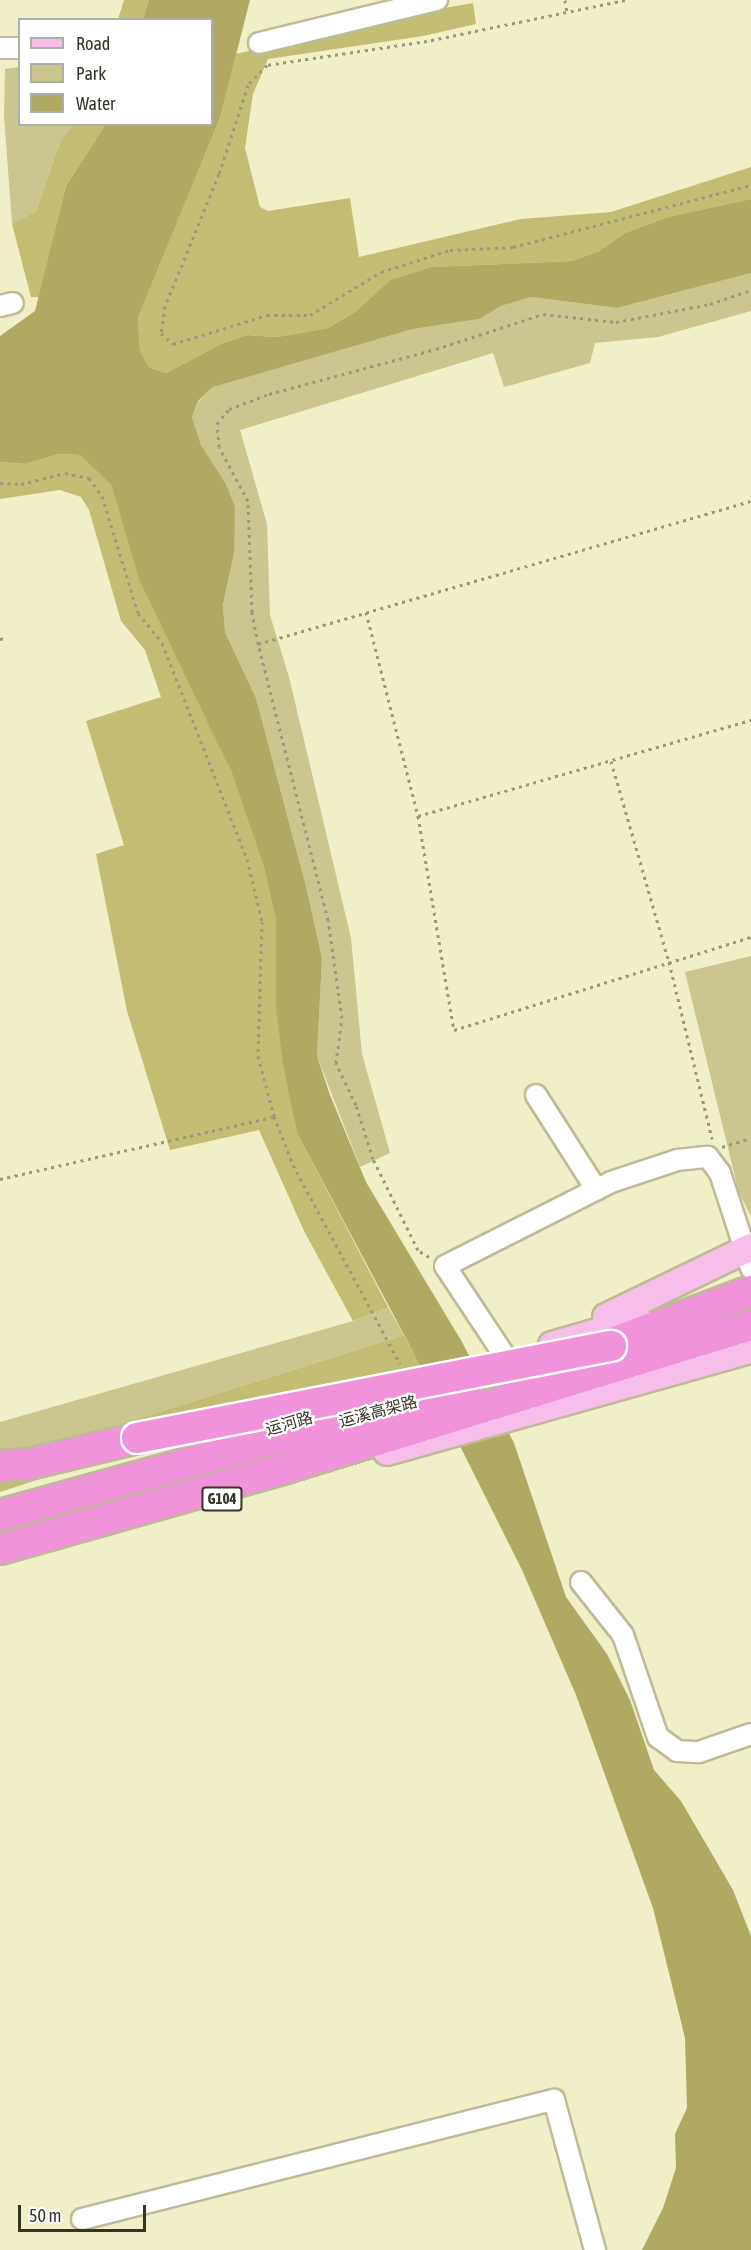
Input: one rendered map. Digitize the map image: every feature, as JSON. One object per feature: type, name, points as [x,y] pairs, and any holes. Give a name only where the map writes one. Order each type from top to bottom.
[{"type":"highway","name":"运溪高架路","points":[[0,1515],[611,1346],[751,1289]]},
{"type":"highway","name":"运溪高架路","points":[[0,1549],[289,1467],[751,1325]]},
{"type":"highway","points":[[0,1466],[29,1464],[137,1438],[611,1346]]},
{"type":"main road","points":[[544,1347],[749,1255]]},
{"type":"main road","name":"运河路","points":[[0,1505],[751,1289]]},
{"type":"main road","name":"G104","points":[[0,1562],[521,1413],[751,1350]]},
{"type":"main road","points":[[609,1389],[751,1356]]},
{"type":"street","points":[[259,44],[437,0]]},
{"type":"street","points":[[0,48],[18,48]]},
{"type":"street","points":[[536,1095],[596,1189]]},
{"type":"street","points":[[499,1361],[445,1266],[596,1189],[677,1160],[708,1157],[720,1173],[749,1255]]},
{"type":"street","points":[[580,1582],[623,1635],[658,1737],[677,1751],[699,1752],[751,1734]]},
{"type":"street","points":[[82,2219],[554,2100],[596,2250]]},
{"type":"path","points":[[565,0],[567,12]]},
{"type":"path","points":[[625,0],[427,41],[267,65],[248,85],[219,174],[165,306],[161,333],[173,344],[267,315],[310,315],[381,272],[450,250],[513,247],[751,185]]},
{"type":"path","points":[[445,1266],[418,1250],[373,1158],[356,1105],[336,1063],[342,1018],[328,920],[258,644],[252,612],[248,501],[219,447],[217,424],[229,409],[269,394],[436,349],[543,314],[616,322],[710,304],[751,290]]},
{"type":"path","points":[[0,483],[21,484],[65,473],[88,478],[102,496],[138,613],[162,643],[247,859],[262,921],[258,1056],[274,1116],[293,1165],[419,1385]]},
{"type":"path","points":[[258,644],[751,501]]},
{"type":"path","points":[[366,612],[418,816],[454,1030],[751,937]]},
{"type":"path","points":[[0,639],[5,638]]},
{"type":"path","points":[[418,816],[751,720]]},
{"type":"path","points":[[611,760],[669,962],[714,1149],[751,1138]]},
{"type":"path","points":[[0,1179],[274,1116]]},
{"type":"green space","points":[[18,67],[18,126],[72,126],[60,142],[36,211],[12,224],[4,116],[5,69]]},
{"type":"green space","points":[[751,273],[751,311],[658,337],[595,343],[590,363],[504,387],[493,353],[240,430],[267,524],[270,615],[289,677],[351,938],[362,1054],[390,1153],[360,1167],[317,1056],[322,958],[307,890],[256,698],[225,632],[223,606],[234,554],[225,482],[201,445],[192,417],[198,402],[213,387],[413,329],[480,319],[501,306],[531,297],[617,308]]},
{"type":"green space","points":[[751,956],[751,1216],[739,1193],[685,972]]},
{"type":"green space","points":[[388,1307],[404,1335],[0,1462],[0,1422],[353,1321]]},
{"type":"shaded area","points":[[124,0],[149,0],[143,18],[118,18]]},
{"type":"shaded area","points":[[473,3],[476,24],[423,36],[268,59],[253,94],[245,148],[260,207],[268,211],[350,198],[359,257],[521,219],[611,212],[751,167],[751,199],[668,217],[625,233],[599,251],[572,261],[431,267],[390,280],[355,312],[328,328],[277,337],[247,335],[223,343],[166,373],[149,367],[140,351],[138,318],[220,118],[236,54],[388,18]]},
{"type":"shaded area","points":[[72,126],[104,126],[66,186],[39,297],[31,297],[12,224],[36,211],[60,142]]},
{"type":"shaded area","points":[[59,454],[80,455],[112,486],[231,771],[264,868],[276,921],[276,1009],[297,1133],[388,1307],[353,1321],[304,1231],[259,1130],[170,1150],[127,1011],[96,854],[124,845],[86,721],[161,697],[145,650],[121,621],[89,510],[81,497],[60,490],[0,499],[0,462],[25,464]]},
{"type":"shaded area","points":[[404,1335],[421,1367],[175,1435],[0,1492],[0,1462]]},
{"type":"water","points":[[149,0],[250,0],[220,118],[138,318],[140,351],[149,367],[166,373],[223,343],[247,335],[277,337],[328,328],[355,312],[390,280],[431,267],[572,261],[599,251],[625,233],[668,217],[751,199],[751,273],[617,308],[531,297],[501,306],[480,319],[413,329],[213,387],[198,401],[192,417],[201,445],[225,482],[235,507],[234,554],[223,605],[225,632],[256,698],[307,890],[322,958],[317,1056],[330,1095],[366,1182],[462,1342],[514,1443],[566,1597],[607,1654],[630,1700],[654,1770],[681,1801],[733,1890],[751,1936],[751,2250],[642,2250],[663,2208],[676,2168],[675,2134],[687,2108],[685,2038],[653,1908],[576,1695],[522,1570],[409,1344],[297,1133],[283,1064],[276,1009],[276,921],[264,868],[231,771],[139,579],[112,486],[80,455],[59,454],[25,464],[0,462],[0,336],[35,311],[66,186],[104,126],[213,126],[213,18],[143,18]]}]
